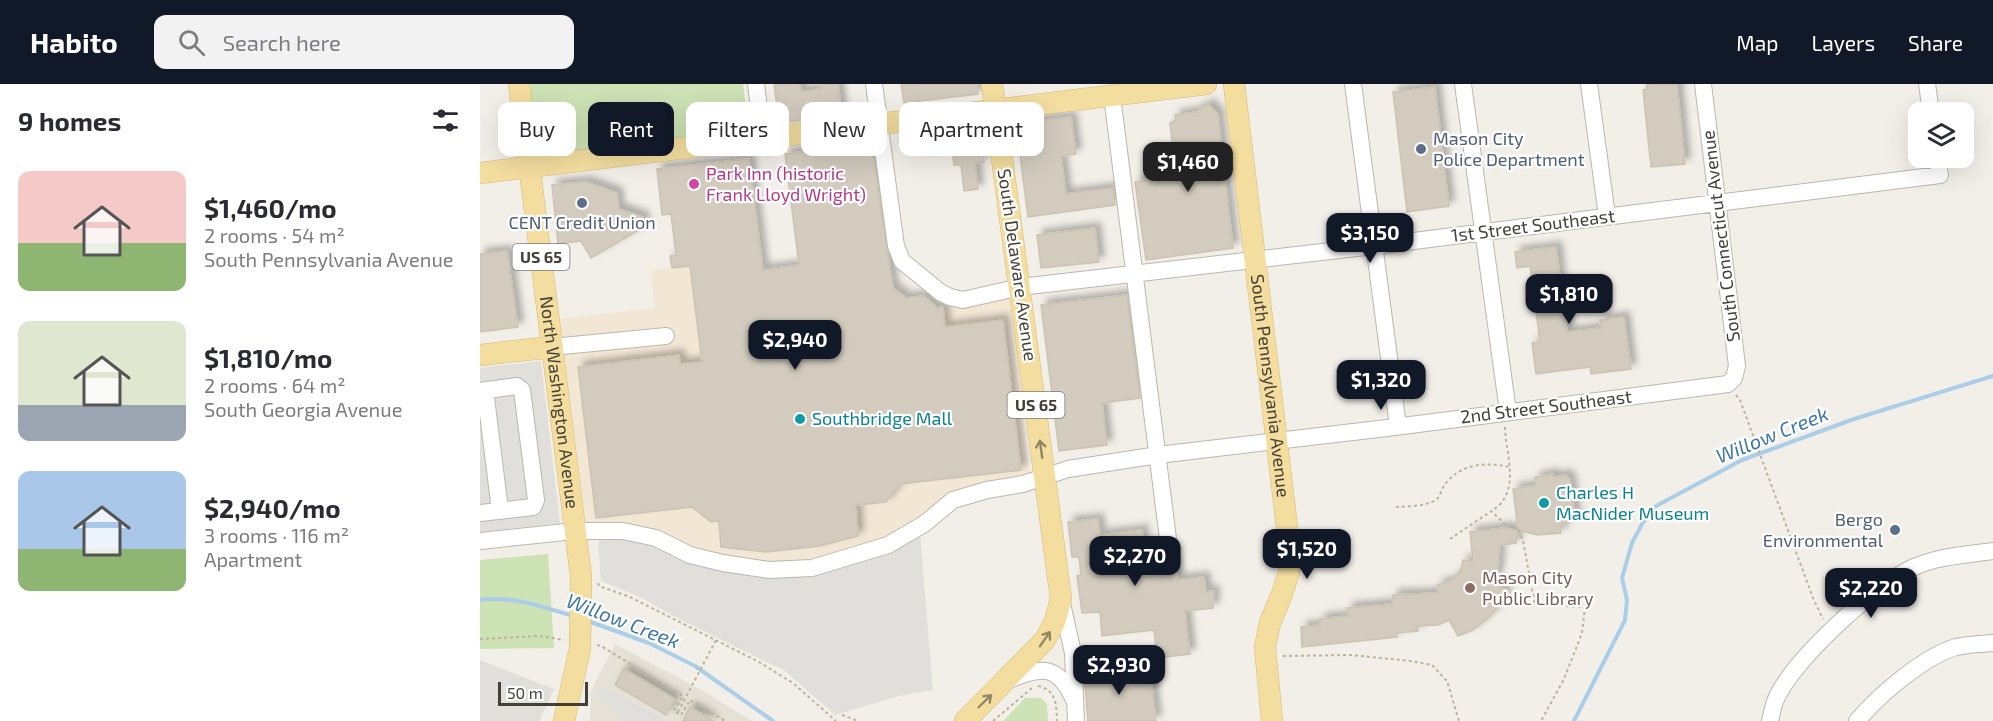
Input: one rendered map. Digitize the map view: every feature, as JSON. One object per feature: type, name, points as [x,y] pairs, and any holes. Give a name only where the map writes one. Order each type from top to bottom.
[{"type":"main road","name":"North Washington Avenue","points":[[519,84],[575,531],[589,576],[580,645],[564,721]]},
{"type":"main road","name":"US 65","points":[[992,84],[995,102]]},
{"type":"main road","points":[[1044,104],[1206,84]]},
{"type":"main road","name":"South Pennsylvania Avenue","points":[[1234,84],[1289,544],[1289,572],[1270,623],[1264,647],[1272,721]]},
{"type":"main road","points":[[480,173],[686,148]]},
{"type":"main road","name":"South Delaware Avenue","points":[[1002,156],[1061,599],[1055,621],[1046,640],[1005,682]]},
{"type":"main road","points":[[480,355],[552,347]]},
{"type":"main road","name":"US 65","points":[[965,721],[1005,682]]},
{"type":"street","points":[[756,84],[758,102]]},
{"type":"street","name":"1st Street Southeast","points":[[874,84],[877,102]]},
{"type":"street","points":[[1353,84],[1398,426]]},
{"type":"street","points":[[1463,84],[1508,412]]},
{"type":"street","points":[[1589,84],[1607,216]]},
{"type":"street","name":"South Connecticut Avenue","points":[[1703,84],[1737,366],[1734,378],[1728,384]]},
{"type":"street","points":[[1927,84],[1930,102]]},
{"type":"street","points":[[1112,96],[1168,539]]},
{"type":"street","name":"1st Street Southeast","points":[[884,156],[896,246],[902,261],[940,292],[963,300],[1020,287],[1374,246],[1940,175],[1939,168]]},
{"type":"street","points":[[552,347],[666,336]]},
{"type":"street","name":"2nd Street Southeast","points":[[480,541],[575,531],[623,531],[656,538],[690,555],[723,563],[769,570],[812,568],[888,545],[924,524],[953,501],[987,490],[1023,484],[1068,469],[1158,455],[1728,384]]},
{"type":"street","points":[[480,513],[533,507],[536,500],[522,390],[517,386],[483,390],[500,510]]},
{"type":"street","points":[[1770,721],[1776,700],[1788,678],[1829,632],[1881,587],[1911,569],[1942,557],[1993,551]]},
{"type":"street","name":"South Delaware Avenue","points":[[1061,599],[1073,653],[1076,721]]},
{"type":"street","points":[[1857,721],[1875,700],[1922,664],[1956,647],[1993,643]]},
{"type":"street","name":"South Delaware Avenue","points":[[1005,682],[1027,672],[1050,671],[1068,686],[1074,701]]},
{"type":"path","points":[[1740,400],[1813,598],[1829,632]]},
{"type":"path","points":[[1450,539],[1502,502],[1508,485],[1510,467],[1504,429],[1508,412]]},
{"type":"path","points":[[1396,507],[1428,504],[1438,498],[1444,484],[1456,472],[1477,465],[1494,463],[1510,467]]},
{"type":"path","points":[[1491,511],[1505,524],[1518,528],[1523,541],[1535,605],[1585,607],[1582,633],[1564,679],[1541,721]]},
{"type":"path","points":[[589,576],[599,586],[630,597],[793,682],[836,721]]},
{"type":"path","points":[[480,639],[539,636],[580,645],[601,646],[683,696],[674,711],[681,715],[690,700],[725,721]]},
{"type":"path","points":[[678,713],[716,640]]},
{"type":"path","points":[[1264,647],[1285,657],[1351,655],[1432,665],[1447,681],[1459,721]]},
{"type":"path","points":[[993,721],[1023,694],[1038,686],[1051,692],[1056,700],[1057,721]]},
{"type":"path","points":[[842,715],[858,721]]},
{"type":"shaded area","name":"Southbridge Mall","points":[[761,257],[764,270],[854,259],[858,292],[893,288],[906,298],[924,296],[937,308],[1009,299],[1030,477],[987,490],[888,545],[769,570],[587,530],[560,319],[655,308],[651,270]]},
{"type":"shaded area","points":[[541,361],[560,523],[480,532],[480,368]]},
{"type":"shaded area","points":[[920,533],[933,690],[899,696],[835,715],[785,671],[677,618],[640,597],[601,581],[598,541],[618,539],[642,541],[775,575]]},
{"type":"shaded area","points":[[615,644],[698,688],[752,721],[590,721],[591,691]]},
{"type":"shaded area","points":[[480,660],[554,689],[539,721],[480,721]]},
{"type":"shaded area","points":[[600,686],[668,721],[624,721],[598,695]]},
{"type":"green space","points":[[530,84],[743,84],[745,102],[686,102],[686,140],[674,142],[674,102],[588,102],[588,151],[576,153],[576,102],[532,102]]},
{"type":"green space","points":[[548,554],[554,648],[480,649],[480,560]]},
{"type":"green space","points":[[1025,698],[1041,698],[1047,704],[1048,721],[1003,721]]},
{"type":"building","points":[[774,84],[800,84],[801,92],[821,89],[820,84],[838,84],[840,102],[801,102],[801,121],[789,122],[789,102],[776,102]]},
{"type":"building","points":[[901,84],[977,84],[978,94],[904,102]]},
{"type":"building","points":[[1647,84],[1677,85],[1685,164],[1651,167],[1643,90],[1647,89]]},
{"type":"building","name":"Mason City Police Department","points":[[1435,87],[1449,206],[1407,212],[1393,92]]},
{"type":"building","points":[[1208,104],[1218,114],[1233,248],[1146,260],[1135,182],[1176,176],[1170,123],[1176,120],[1175,115],[1198,112],[1198,109]]},
{"type":"building","points":[[1071,117],[1076,154],[1061,156],[1066,194],[1113,188],[1115,205],[1028,217],[1020,156],[1044,156],[1044,120]]},
{"type":"building","name":"Southbridge Mall","points":[[801,152],[801,156],[873,156],[893,288],[906,298],[924,296],[937,308],[943,307],[945,327],[1003,320],[1021,470],[900,484],[886,502],[856,505],[858,536],[820,546],[766,552],[721,547],[719,521],[711,522],[692,507],[596,518],[578,367],[679,355],[680,364],[702,362],[690,266],[672,268],[670,256],[676,255],[671,214],[662,215],[657,169],[749,159],[763,270],[799,265],[785,156],[789,156],[789,153]]},
{"type":"building","points":[[953,156],[983,156],[984,162],[975,163],[978,189],[964,191],[961,165],[954,165]]},
{"type":"building","points":[[586,182],[617,193],[619,209],[643,217],[644,227],[591,258],[581,241],[558,244],[552,185]]},
{"type":"building","points":[[1095,228],[1099,262],[1041,268],[1037,235]]},
{"type":"building","points":[[1556,247],[1567,332],[1601,328],[1600,320],[1624,317],[1631,369],[1591,374],[1590,367],[1536,374],[1532,343],[1540,342],[1530,266],[1517,268],[1515,252]]},
{"type":"building","points":[[507,251],[518,327],[480,332],[480,254]]},
{"type":"building","points":[[1127,295],[1140,398],[1102,403],[1107,445],[1059,451],[1041,305]]},
{"type":"building","name":"Charles H MacNider Museum","points":[[1553,474],[1554,477],[1566,475],[1570,480],[1575,516],[1569,523],[1560,526],[1561,533],[1537,535],[1518,530],[1513,489],[1536,485],[1535,477]]},
{"type":"building","points":[[1098,519],[1100,535],[1142,530],[1145,549],[1174,548],[1178,580],[1204,577],[1206,592],[1214,591],[1213,608],[1185,611],[1190,654],[1157,658],[1154,630],[1102,636],[1100,612],[1082,613],[1077,576],[1081,575],[1079,557],[1072,557],[1068,522]]},
{"type":"building","name":"Mason City Public Library","points":[[1506,528],[1518,531],[1516,543],[1500,545],[1498,570],[1494,584],[1507,590],[1500,604],[1473,630],[1458,636],[1449,620],[1438,625],[1417,626],[1418,631],[1397,633],[1397,637],[1302,647],[1301,627],[1320,625],[1320,619],[1348,616],[1347,608],[1392,604],[1393,595],[1438,593],[1437,585],[1451,581],[1457,576],[1463,560],[1473,561],[1470,532]]},
{"type":"building","points":[[1139,665],[1141,681],[1151,679],[1156,721],[1088,721],[1084,672]]},
{"type":"building","points":[[624,669],[675,699],[666,715],[615,685]]},
{"type":"building","points":[[690,707],[713,721],[683,721]]},
{"type":"waterway","name":"Willow Creek","points":[[1574,721],[1625,620],[1627,600],[1622,578],[1632,543],[1642,524],[1656,506],[1742,460],[1854,419],[1993,376]]},
{"type":"waterway","name":"Willow Creek","points":[[480,600],[516,601],[573,616]]},
{"type":"waterway","name":"Willow Creek","points":[[588,621],[649,643],[695,666],[773,721]]},
{"type":"place","name":"Mason City Police Department","points":[[1421,149]]},
{"type":"place","name":"Park Inn (historic Frank Lloyd Wright)","points":[[694,184]]},
{"type":"place","name":"CENT Credit Union","points":[[582,203]]},
{"type":"place","name":"Southbridge Mall","points":[[800,419]]},
{"type":"place","name":"Charles H MacNider Museum","points":[[1544,503]]},
{"type":"place","name":"Bergo Environmental","points":[[1895,530]]},
{"type":"place","name":"Mason City Public Library","points":[[1470,588]]}]
